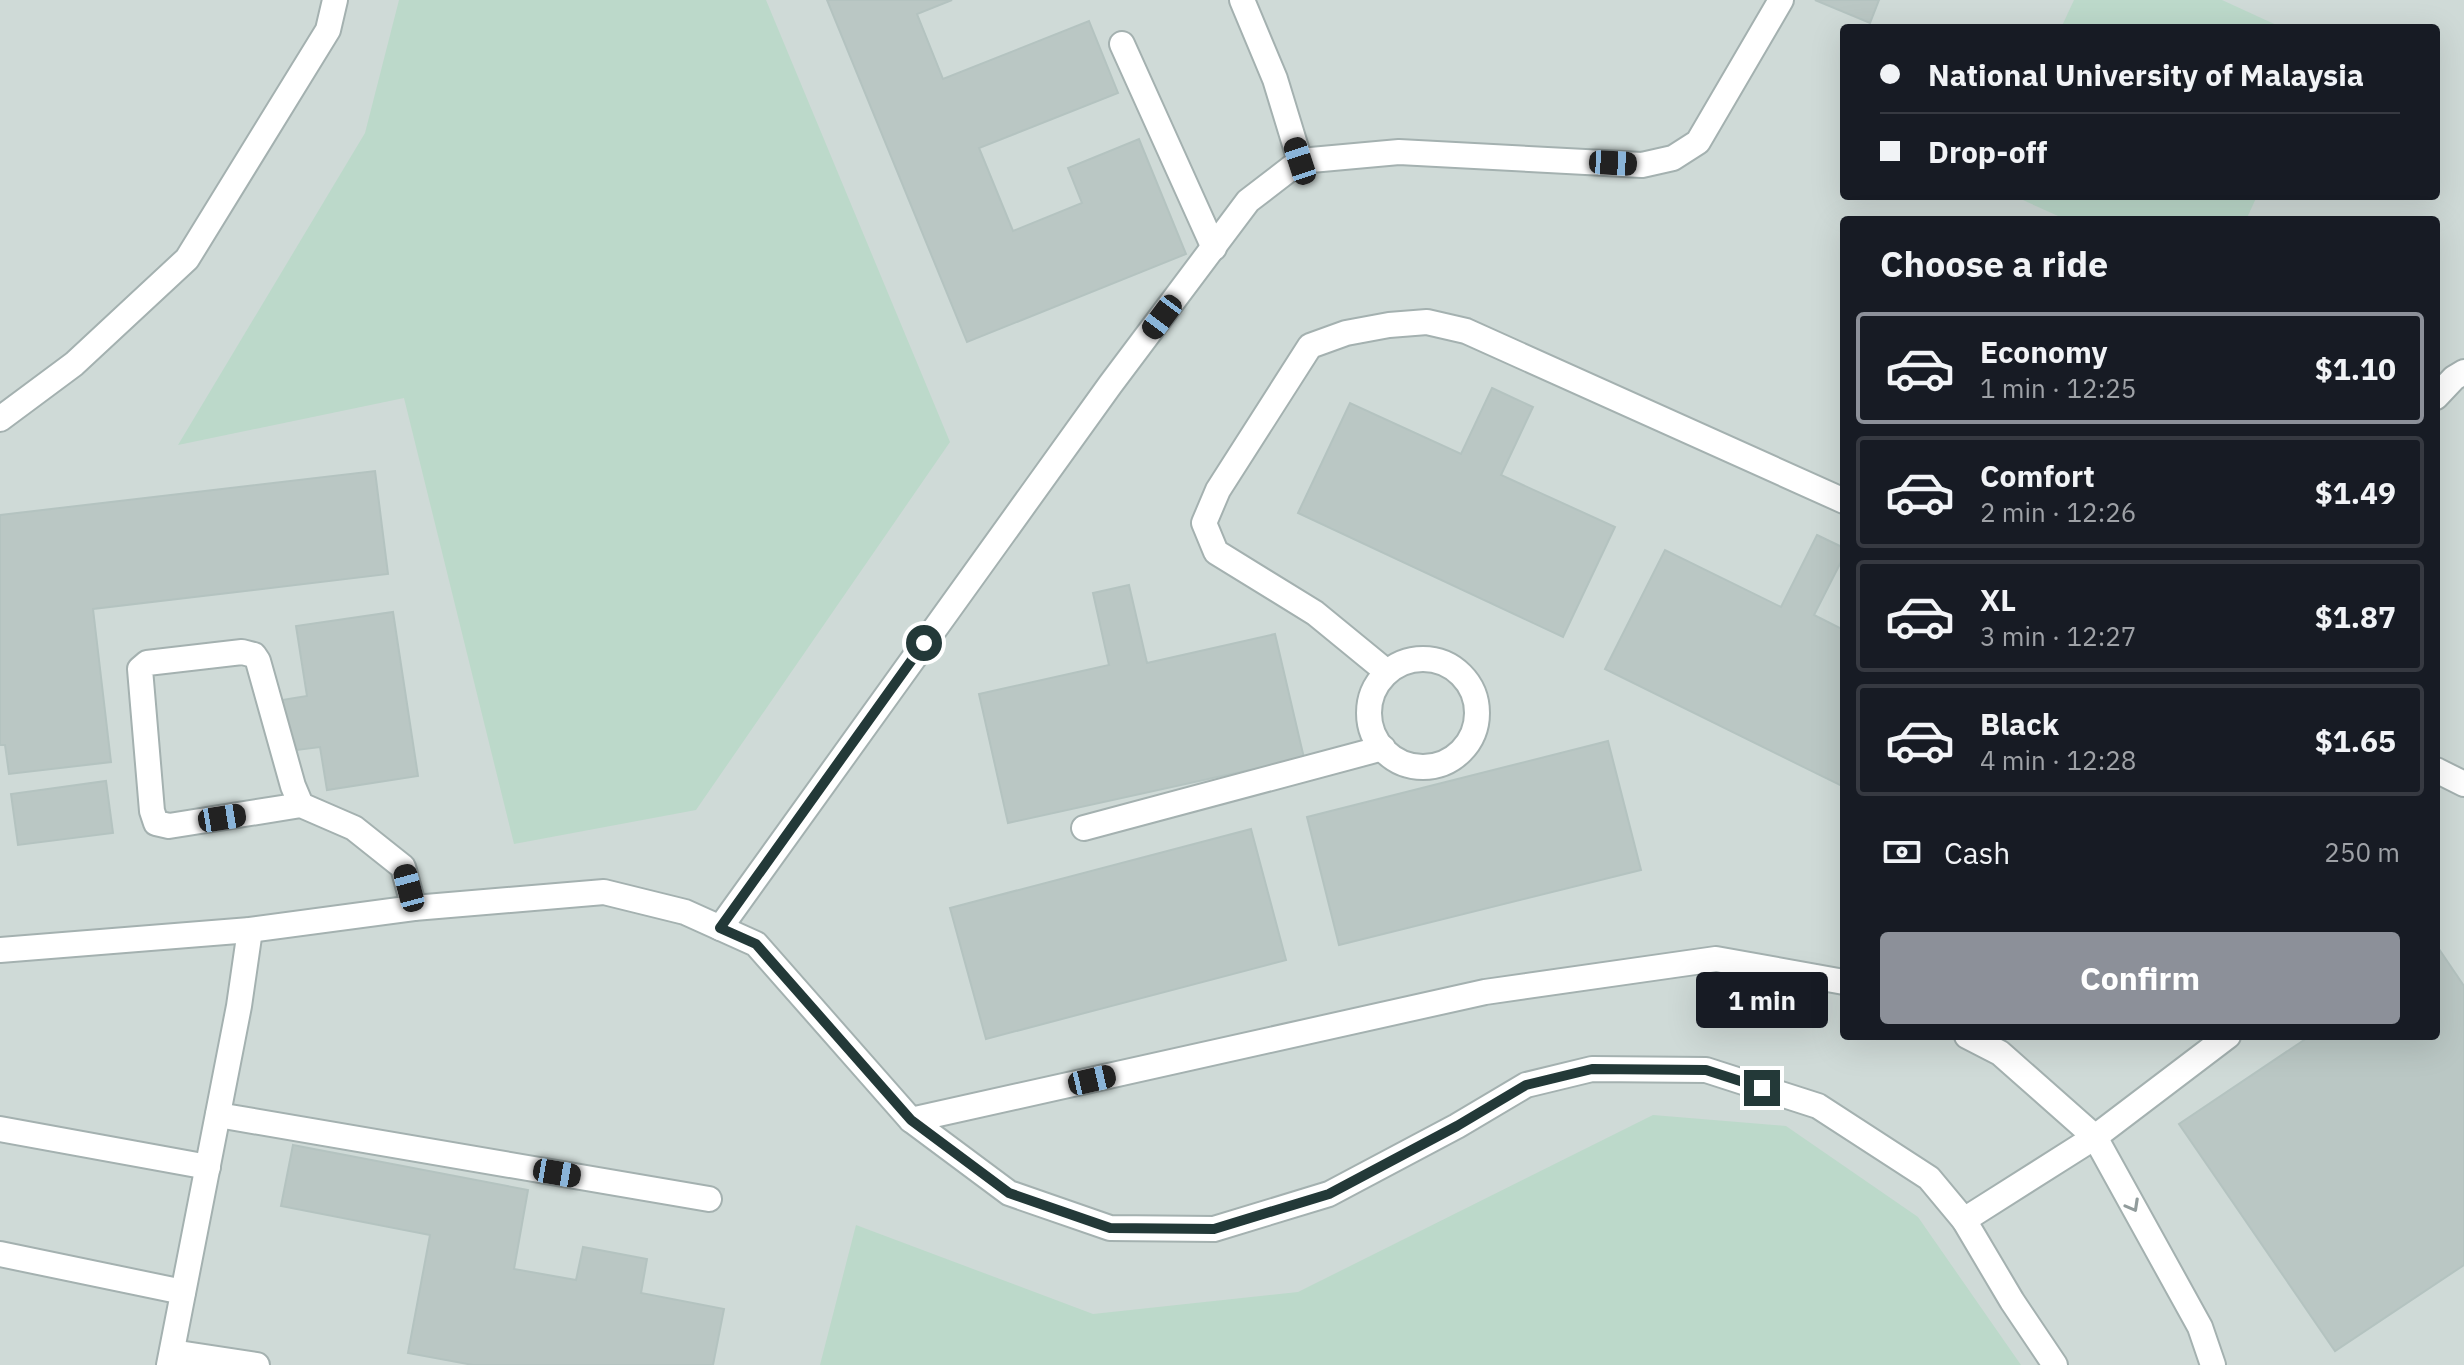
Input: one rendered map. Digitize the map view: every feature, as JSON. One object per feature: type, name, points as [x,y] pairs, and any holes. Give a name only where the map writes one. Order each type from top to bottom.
[{"type":"street","points":[[0,419],[74,364],[187,259],[328,30],[335,0]]},
{"type":"street","points":[[1242,0],[1275,79],[1300,161]]},
{"type":"street","points":[[720,928],[1110,385],[1248,201],[1300,161],[1399,152],[1642,165],[1673,158],[1698,142],[1781,0]]},
{"type":"street","points":[[1122,44],[1214,248]]},
{"type":"street","points":[[1387,672],[1315,613],[1216,552],[1204,523],[1218,490],[1310,346],[1346,333],[1389,325],[1427,322],[1466,331],[1840,499]]},
{"type":"street","points":[[2440,393],[2464,372]]},
{"type":"street","points":[[301,805],[254,655],[242,652],[147,663],[140,669],[152,811],[156,823],[169,826],[301,805],[354,828],[403,867],[414,908]]},
{"type":"street","points":[[1421,659],[1439,661],[1455,669],[1468,682],[1476,698],[1478,716],[1474,734],[1464,749],[1450,760],[1432,766],[1414,766],[1397,760],[1383,748],[1374,735],[1369,718],[1370,701],[1387,672],[1403,662],[1421,659]]},
{"type":"street","points":[[1084,828],[1383,748]]},
{"type":"street","points":[[2440,772],[2464,784]]},
{"type":"street","points":[[0,950],[250,930],[414,908],[604,892],[685,912],[756,944],[911,1120],[1009,1193],[1110,1228],[1214,1229],[1329,1194],[1457,1126],[1526,1085],[1592,1069],[1706,1070],[1818,1106],[1929,1178],[1964,1220],[2012,1301],[2055,1365]]},
{"type":"street","points":[[250,930],[239,1006],[170,1358],[257,1365]]},
{"type":"street","points":[[911,1120],[1485,992],[1716,959],[1840,981]]},
{"type":"street","points":[[1975,1040],[2000,1053],[2095,1137],[2223,1365]]},
{"type":"street","points":[[1964,1220],[2095,1137],[2223,1040]]},
{"type":"street","points":[[218,1115],[709,1199]]},
{"type":"street","points":[[0,1129],[208,1167]]},
{"type":"street","points":[[0,1254],[183,1292]]},
{"type":"street","points":[[2200,1327],[2213,1365]]},
{"type":"shaded area","points":[[0,0],[2464,0],[2464,1365],[0,1365]]},
{"type":"green space","points":[[399,0],[766,0],[950,442],[696,810],[514,844],[404,398],[178,445],[365,133]]},
{"type":"green space","points":[[2074,0],[2222,0],[2274,24],[2063,24]]},
{"type":"green space","points":[[2023,200],[2255,200],[2248,216],[2058,216]]},
{"type":"green space","points":[[1653,1115],[1786,1126],[1918,1217],[2021,1365],[820,1365],[856,1225],[1093,1314],[1298,1292]]},
{"type":"building","points":[[827,0],[952,0],[917,14],[943,79],[1089,21],[1118,93],[979,148],[1013,231],[1082,203],[1068,168],[1139,139],[1186,254],[967,342]]},
{"type":"building","points":[[1815,0],[1879,0],[1870,23]]},
{"type":"building","points":[[1492,388],[1533,407],[1501,475],[1615,527],[1563,637],[1298,513],[1350,403],[1461,454]]},
{"type":"building","points":[[375,471],[388,574],[93,609],[111,762],[9,774],[5,745],[0,745],[0,515]]},
{"type":"building","points":[[1817,535],[1840,546],[1840,564],[1814,615],[1840,628],[1840,785],[1605,669],[1665,550],[1781,607]]},
{"type":"building","points":[[1129,585],[1147,663],[1275,634],[1304,758],[1008,823],[979,694],[1109,665],[1093,593]]},
{"type":"building","points":[[393,612],[418,776],[327,790],[320,747],[289,751],[282,700],[307,696],[296,626]]},
{"type":"building","points":[[1608,741],[1641,870],[1339,945],[1307,817]]},
{"type":"building","points":[[106,781],[113,833],[18,845],[11,794]]},
{"type":"building","points":[[1251,829],[1286,960],[986,1039],[950,908]]},
{"type":"building","points":[[2440,950],[2464,986],[2464,1265],[2335,1351],[2179,1124],[2304,1040],[2440,1040]]},
{"type":"building","points":[[293,1145],[528,1190],[514,1269],[576,1280],[583,1247],[647,1259],[641,1293],[724,1309],[713,1365],[473,1365],[408,1353],[430,1235],[281,1206]]},
{"type":"route","points":[[924,643],[720,928],[756,944],[911,1120],[1009,1193],[1110,1228],[1214,1229],[1329,1194],[1457,1126],[1526,1085],[1592,1069],[1706,1070],[1762,1088]]}]
